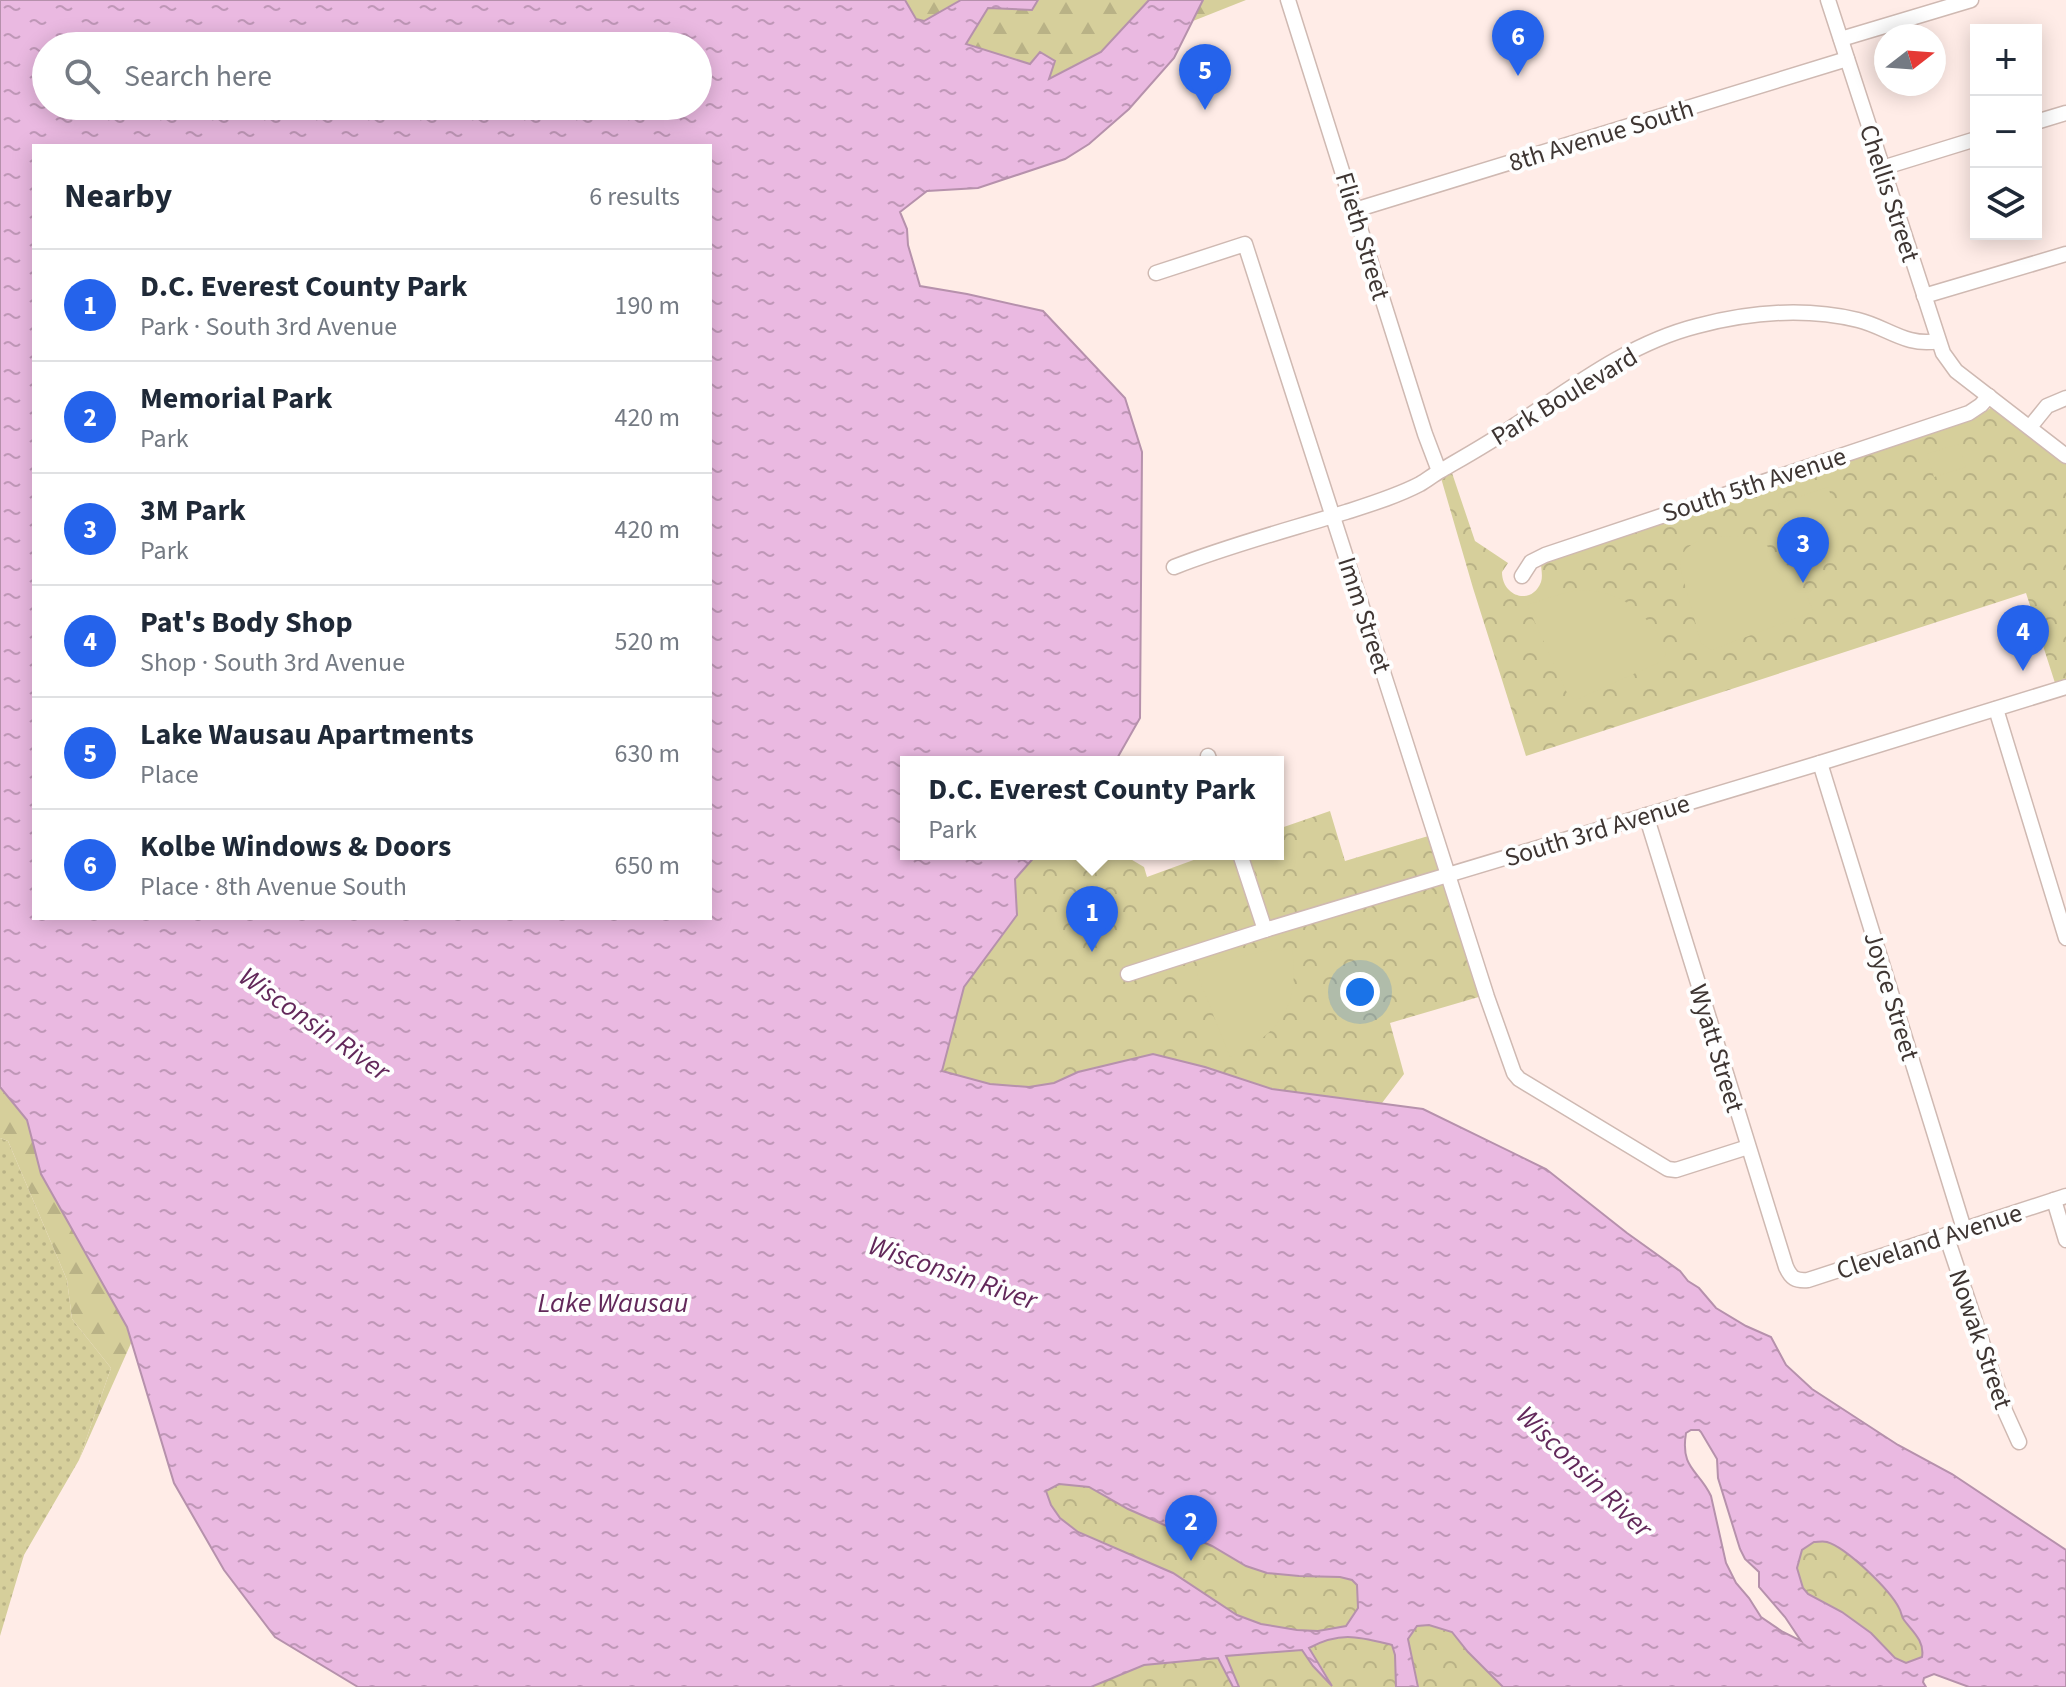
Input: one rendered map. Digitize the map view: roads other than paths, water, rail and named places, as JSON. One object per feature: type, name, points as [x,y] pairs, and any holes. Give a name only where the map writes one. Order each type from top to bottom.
[{"type":"street","name":"Flieth Street","points":[[1288,0],[1439,471]]},
{"type":"street","name":"Chellis Street","points":[[1828,0],[1938,341]]},
{"type":"street","points":[[1841,39],[1971,0]]},
{"type":"street","name":"8th Avenue South","points":[[1355,210],[1847,59]]},
{"type":"street","points":[[2042,120],[2066,113]]},
{"type":"street","points":[[1882,168],[1970,141]]},
{"type":"street","name":"Imm Street","points":[[1156,273],[1245,244],[1514,1073],[1519,1079],[1668,1169],[1676,1170],[1748,1147]]},
{"type":"street","points":[[1924,296],[2066,254]]},
{"type":"street","name":"Park Boulevard","points":[[1174,567],[1333,516],[1426,481],[1585,377],[1642,347],[1694,326],[1749,316],[1806,312],[1861,321],[1913,342],[1938,341]]},
{"type":"street","points":[[1938,341],[1956,371],[2066,456]]},
{"type":"street","name":"South 5th Avenue","points":[[1522,576],[1528,565],[1545,555],[1969,413],[1989,396]]},
{"type":"street","points":[[2030,427],[2047,406],[2066,398]]},
{"type":"street","name":"South 3rd Avenue","points":[[1128,974],[2066,687]]},
{"type":"street","points":[[1996,709],[2066,938]]},
{"type":"street","name":"Joyce Street","points":[[1820,763],[1964,1229]]},
{"type":"street","name":"Wyatt Street","points":[[1646,815],[1748,1147],[1792,1278]]},
{"type":"street","points":[[1242,860],[1265,930]]},
{"type":"street","points":[[2060,1198],[2066,1240]]},
{"type":"street","name":"Cleveland Avenue","points":[[1792,1278],[1808,1280],[2060,1198]]},
{"type":"street","name":"Nowak Street","points":[[1946,1235],[2005,1411],[2019,1442]]},
{"type":"water","name":"Lake Wausau","points":[[0,0],[905,0],[916,19],[924,21],[961,0],[1038,0],[1032,10],[988,8],[966,44],[1030,64],[1040,52],[1055,61],[1049,79],[1101,52],[1149,0],[1203,0],[1174,58],[1129,109],[1089,144],[1065,159],[978,188],[927,191],[900,212],[920,286],[1043,311],[1125,398],[1142,452],[1140,718],[1118,756],[900,756],[900,860],[1032,860],[1015,879],[1017,915],[964,987],[942,1071],[990,1084],[1029,1087],[1054,1083],[1078,1072],[1153,1054],[1272,1089],[1423,1109],[1546,1169],[1680,1271],[1716,1308],[1771,1337],[1786,1365],[1812,1389],[1898,1445],[1952,1474],[2066,1550],[2066,1687],[1969,1687],[1934,1674],[1924,1678],[1926,1687],[1503,1687],[1452,1632],[1429,1625],[1417,1626],[1408,1639],[1418,1687],[1396,1687],[1392,1645],[1341,1637],[1309,1648],[1332,1686],[1302,1650],[1226,1656],[1239,1687],[1233,1687],[1218,1658],[1144,1665],[1091,1687],[358,1687],[275,1637],[224,1570],[174,1483],[127,1327],[41,1174],[27,1120],[0,1087]],"holes":[[[1691,1430],[1701,1432],[1717,1459],[1718,1478],[1740,1549],[1745,1559],[1759,1572],[1759,1587],[1801,1641],[1761,1617],[1736,1583],[1726,1563],[1711,1496],[1688,1462],[1686,1433]],[[1059,1484],[1089,1487],[1128,1509],[1212,1546],[1246,1566],[1267,1573],[1352,1580],[1357,1585],[1358,1608],[1346,1626],[1318,1631],[1261,1624],[1237,1615],[1173,1573],[1078,1532],[1060,1518],[1046,1491]],[[1814,1542],[1827,1542],[1867,1570],[1894,1600],[1903,1619],[1920,1641],[1922,1657],[1906,1663],[1895,1658],[1871,1633],[1842,1612],[1808,1594],[1797,1568],[1802,1550]]]},
{"type":"place","name":"Kolbe Windows & Doors","points":[[1518,76]]},
{"type":"place","name":"Lake Wausau Apartments","points":[[1205,110]]},
{"type":"place","name":"3M Park","points":[[1803,583]]},
{"type":"place","name":"Pat's Body Shop","points":[[2023,671]]},
{"type":"place","name":"D.C. Everest County Park","points":[[1092,952]]},
{"type":"place","name":"Memorial Park","points":[[1191,1561]]},
{"type":"water label","name":"Wisconsin River","points":[[315,1023]]},
{"type":"water label","name":"Wisconsin River","points":[[953,1272]]},
{"type":"water label","name":"Wisconsin River","points":[[1585,1471]]}]
